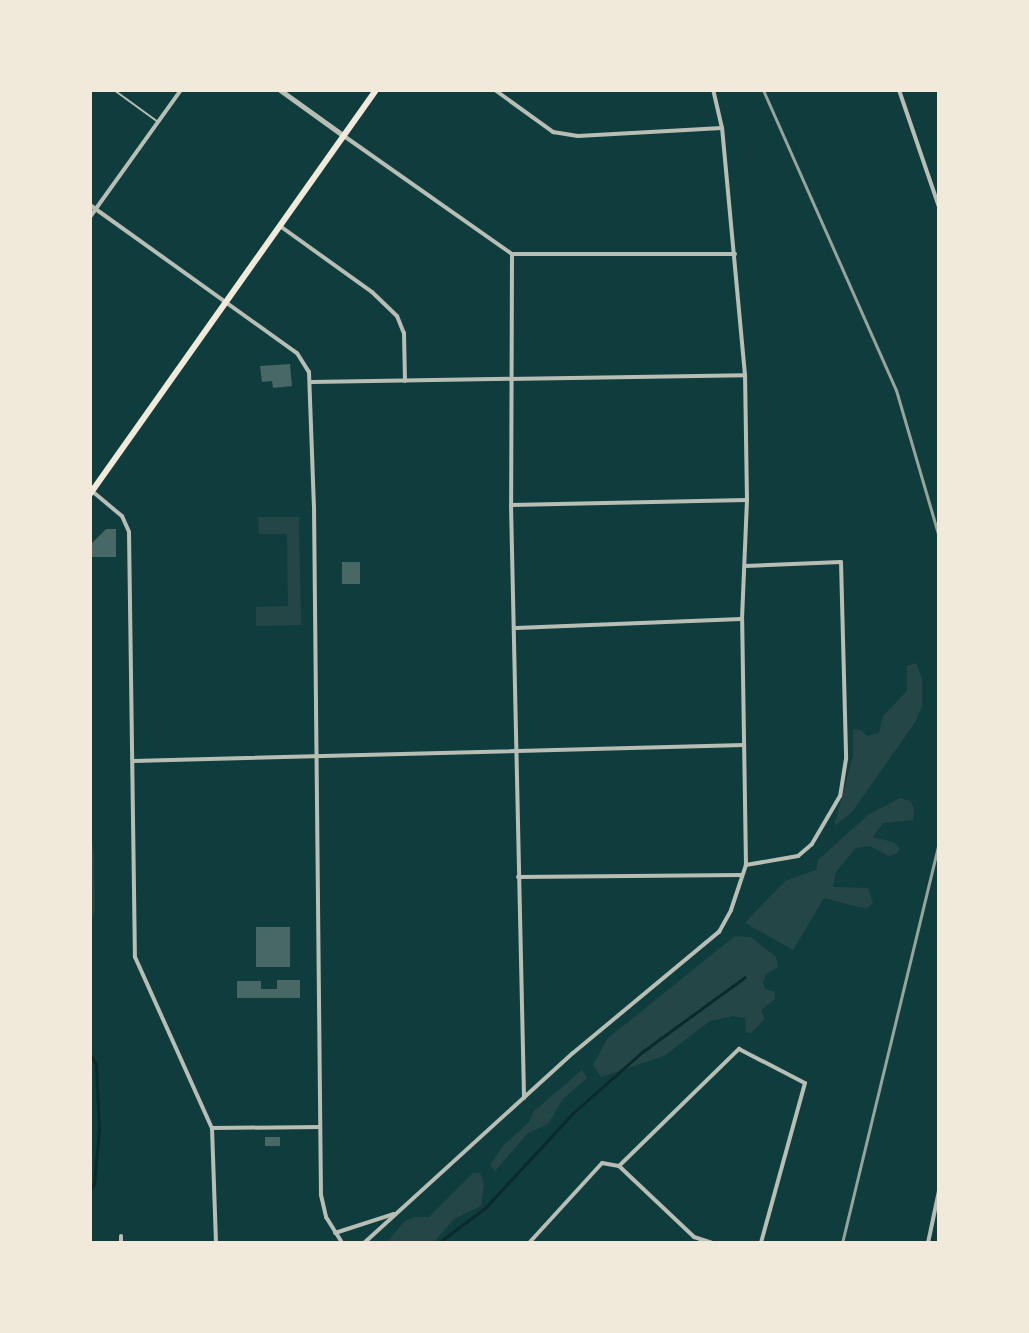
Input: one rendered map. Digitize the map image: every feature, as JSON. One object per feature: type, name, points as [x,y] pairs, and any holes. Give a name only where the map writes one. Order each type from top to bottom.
[{"type":"main road","points":[[91,492],[376,90]]},
{"type":"street","points":[[90,217],[181,90]]},
{"type":"street","points":[[280,90],[512,254],[735,254]]},
{"type":"street","points":[[495,90],[553,132],[578,136],[722,128]]},
{"type":"street","points":[[364,1243],[524,1098],[719,932],[731,910],[746,865],[742,619],[747,500],[745,375],[722,128],[713,90]]},
{"type":"street","points":[[899,90],[939,207]]},
{"type":"street","points":[[90,205],[297,353],[309,372],[317,755],[321,1195],[335,1233],[342,1243]]},
{"type":"street","points":[[280,226],[372,292],[397,316],[404,333],[405,381]]},
{"type":"street","points":[[512,254],[511,505],[524,1098]]},
{"type":"street","points":[[310,382],[745,375]]},
{"type":"street","points":[[91,492],[122,516],[129,532],[135,957],[212,1128],[216,1243]]},
{"type":"street","points":[[511,505],[747,500]]},
{"type":"street","points":[[744,566],[841,562],[846,759],[840,796],[812,844],[798,856],[746,865]]},
{"type":"street","points":[[516,628],[742,619]]},
{"type":"street","points":[[133,761],[744,745]]},
{"type":"street","points":[[518,877],[741,875]]},
{"type":"street","points":[[619,1166],[739,1049],[805,1083],[761,1243]]},
{"type":"street","points":[[212,1128],[320,1127]]},
{"type":"street","points":[[529,1243],[602,1163],[619,1166],[694,1237],[713,1243]]},
{"type":"street","points":[[928,1243],[939,1191]]},
{"type":"street","points":[[335,1233],[396,1213]]},
{"type":"street","points":[[121,1236],[121,1243]]},
{"type":"street","points":[[689,1243],[694,1237]]},
{"type":"lane","points":[[114,90],[158,122]]},
{"type":"shaded area","points":[[258,517],[299,517],[301,625],[256,626],[256,607],[288,606],[287,534],[259,534]]},
{"type":"shaded area","points":[[916,663],[922,679],[922,707],[914,724],[852,812],[834,826],[853,756],[853,730],[861,730],[867,736],[879,733],[883,716],[907,691],[907,666]]},
{"type":"shaded area","points":[[900,798],[910,801],[914,808],[913,820],[883,823],[873,837],[893,842],[900,848],[897,853],[889,856],[870,846],[856,848],[836,872],[833,887],[868,888],[873,903],[866,909],[824,898],[793,950],[745,923],[785,881],[816,870],[818,860],[868,815]]},
{"type":"shaded area","points":[[90,835],[94,853],[95,911],[90,922]]},
{"type":"shaded area","points":[[735,936],[751,937],[776,957],[778,967],[766,974],[763,982],[765,989],[775,992],[775,999],[761,1010],[765,1019],[751,1033],[746,1032],[745,1018],[733,1016],[710,1021],[664,1056],[601,1077],[593,1065],[607,1039]]},
{"type":"shaded area","points":[[582,1070],[587,1078],[563,1099],[548,1124],[528,1133],[495,1171],[490,1165],[503,1146],[529,1122],[533,1112]]},
{"type":"shaded area","points":[[473,1173],[480,1173],[484,1184],[481,1206],[454,1219],[433,1243],[386,1243],[405,1221],[429,1217]]},
{"type":"building","points":[[290,364],[292,386],[273,388],[272,381],[262,382],[260,366]]},
{"type":"building","points":[[106,529],[116,529],[116,557],[90,557],[90,545]]},
{"type":"building","points":[[342,562],[360,562],[360,584],[342,584]]},
{"type":"building","points":[[256,927],[290,927],[290,967],[256,967]]},
{"type":"building","points":[[277,980],[300,980],[300,998],[237,998],[237,981],[261,981],[261,989],[277,989]]},
{"type":"building","points":[[265,1137],[280,1137],[280,1146],[265,1146]]},
{"type":"waterway","points":[[438,1243],[485,1208],[573,1113],[642,1052],[745,977]]},
{"type":"waterway","points":[[90,1055],[96,1064],[99,1129],[94,1184],[90,1190]]},
{"type":"railway","points":[[763,90],[896,390],[939,537]]},
{"type":"railway","points":[[842,1243],[939,842]]}]
